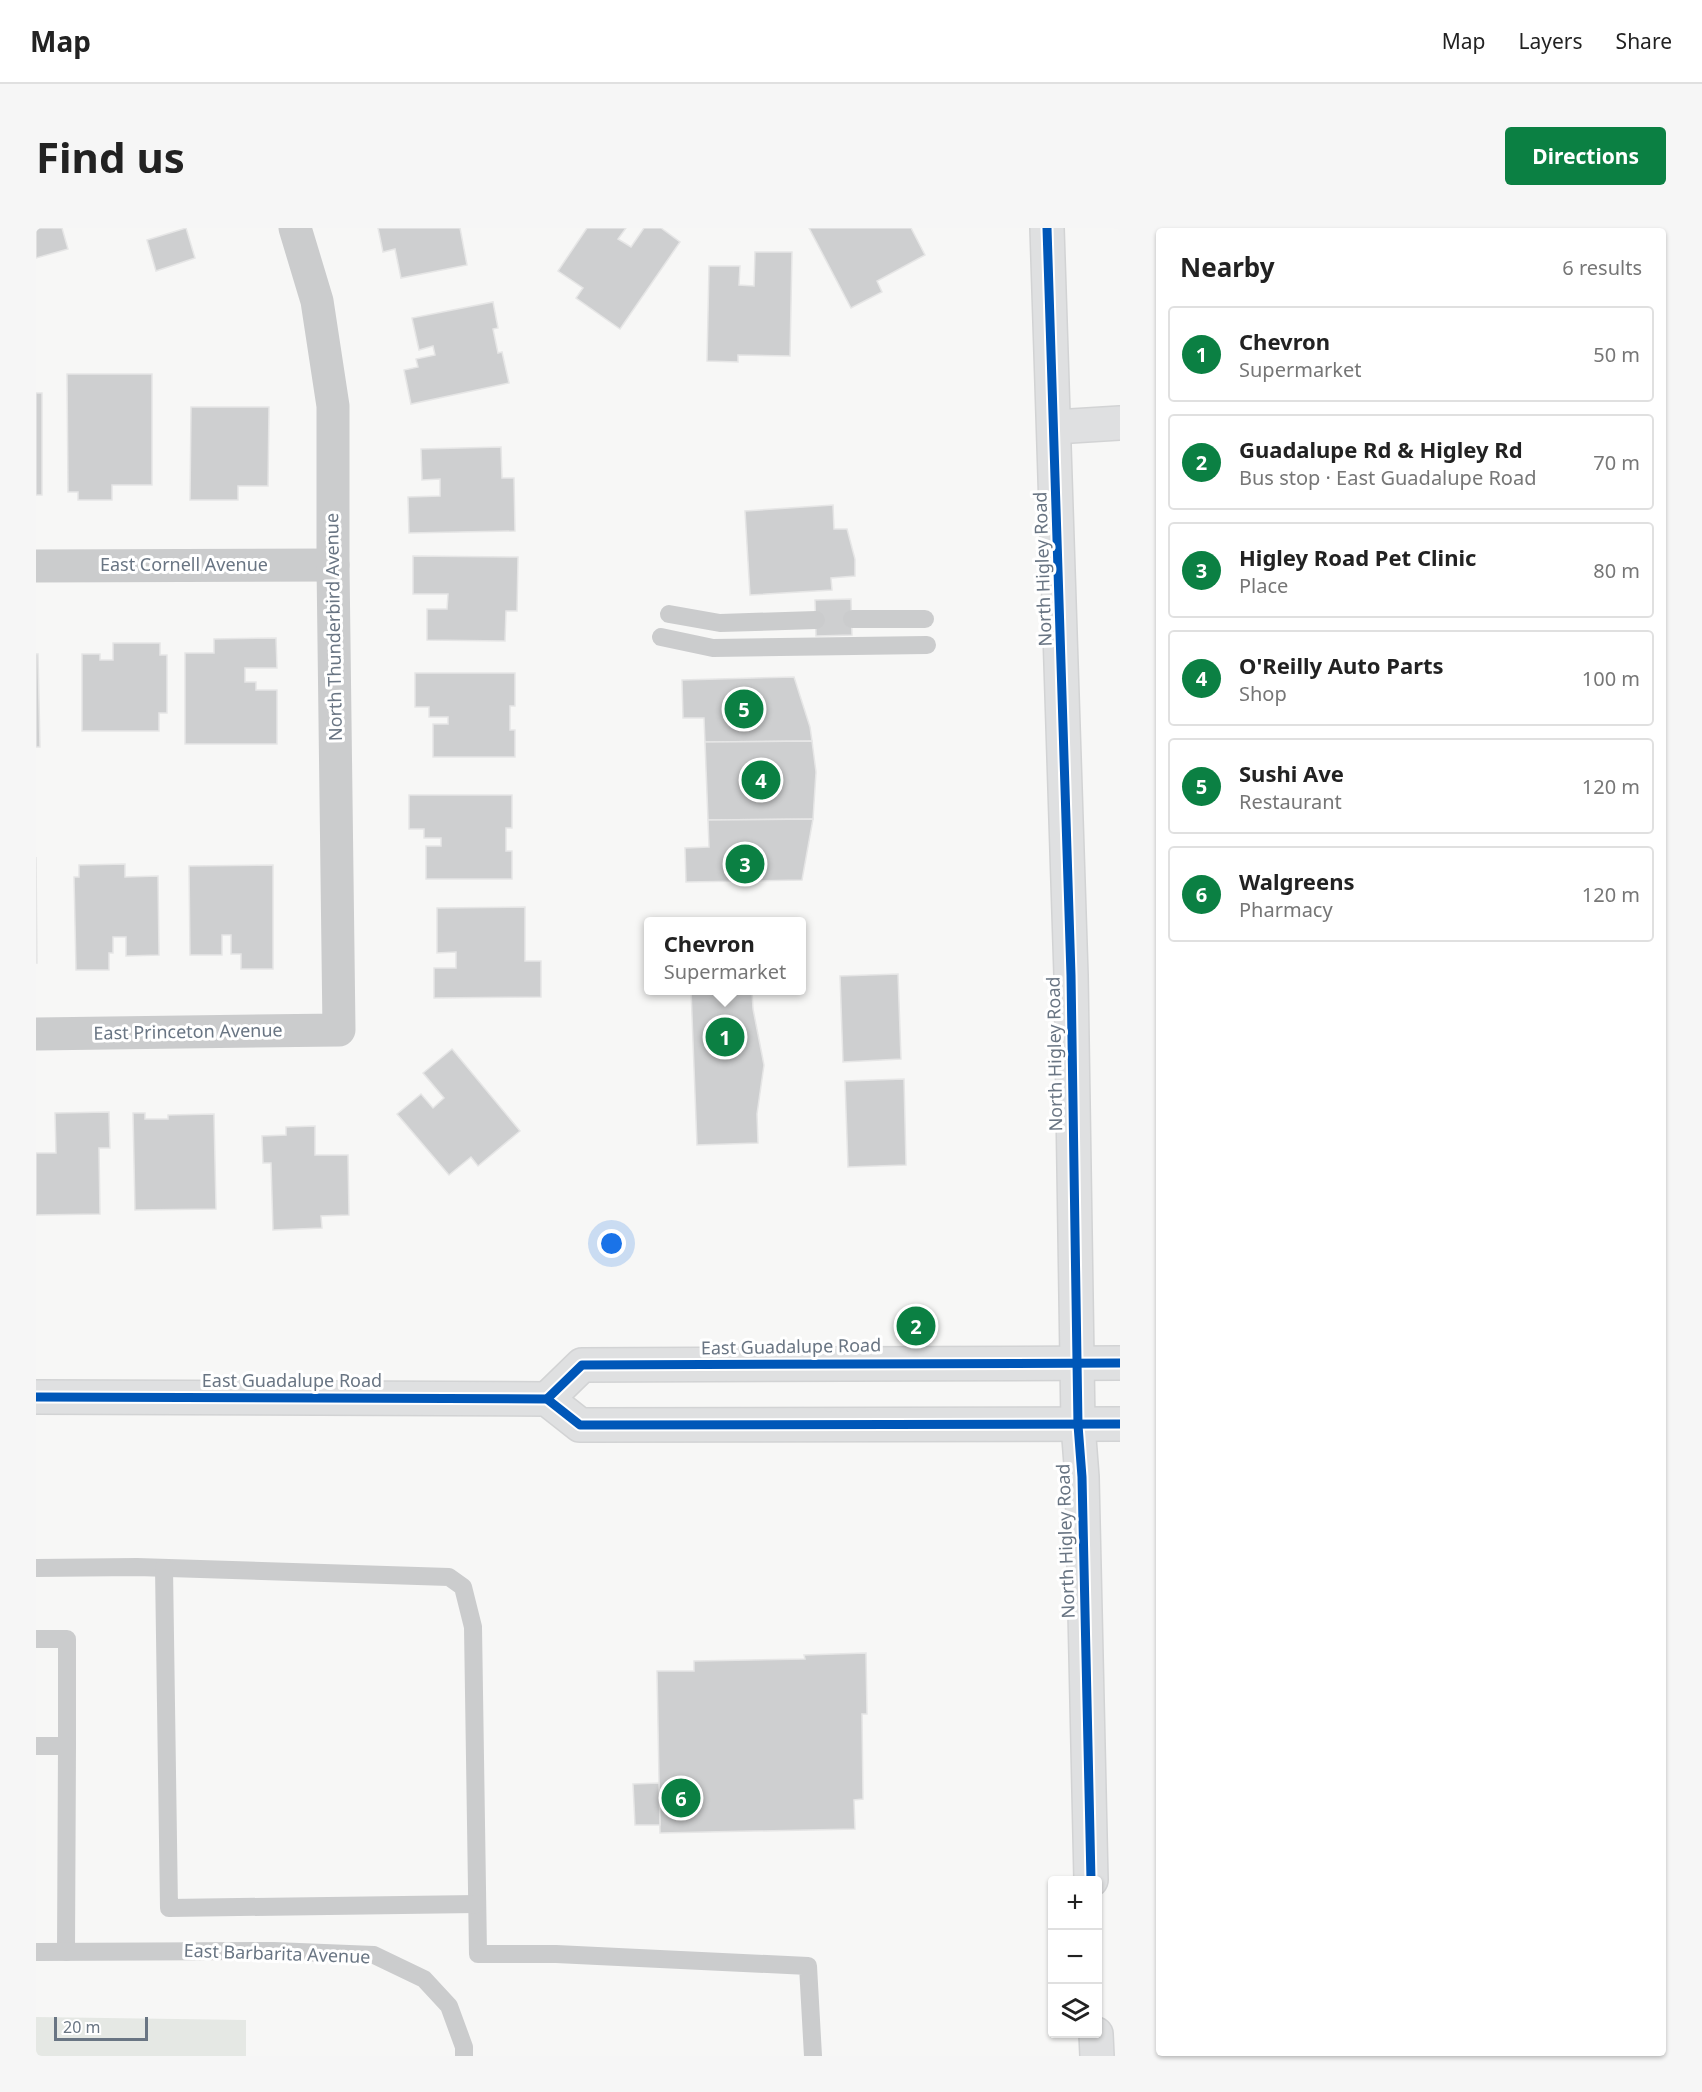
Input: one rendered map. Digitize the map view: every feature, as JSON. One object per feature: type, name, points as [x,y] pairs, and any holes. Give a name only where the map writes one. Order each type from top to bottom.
[{"type":"main road","name":"North Higley Road","points":[[1047,228],[1071,975],[1078,1425],[1082,1477],[1091,1876]]},
{"type":"main road","points":[[1055,427],[1120,423]]},
{"type":"main road","name":"East Guadalupe Road","points":[[36,1397],[547,1399],[582,1365],[1120,1363]]},
{"type":"main road","points":[[547,1399],[580,1425],[1120,1424]]},
{"type":"main road","points":[[1096,2038],[1097,2056]]},
{"type":"street","name":"North Thunderbird Avenue","points":[[295,228],[317,300],[333,406],[339,1030]]},
{"type":"street","name":"East Cornell Avenue","points":[[36,566],[333,565]]},
{"type":"street","name":"East Princeton Avenue","points":[[36,1034],[339,1030]]},
{"type":"lane","points":[[669,614],[720,623],[816,620]]},
{"type":"lane","points":[[852,619],[925,619]]},
{"type":"lane","points":[[661,637],[713,648],[927,645]]},
{"type":"lane","points":[[36,1568],[164,1568],[449,1577],[464,1587],[473,1627],[478,1954],[556,1954],[808,1966],[813,2056]]},
{"type":"lane","points":[[164,1568],[169,1908],[477,1904]]},
{"type":"lane","points":[[36,1639],[67,1639],[66,1952]]},
{"type":"lane","points":[[36,1746],[67,1746]]},
{"type":"lane","name":"East Barbarita Avenue","points":[[36,1952],[274,1951],[374,1955],[424,1979],[449,2006],[464,2047],[464,2056]]},
{"type":"shaded area","points":[[36,2017],[246,2020],[246,2056],[36,2056]]},
{"type":"building","points":[[36,228],[62,228],[68,249],[36,258]]},
{"type":"building","points":[[186,228],[195,258],[156,271],[147,240]]},
{"type":"building","points":[[378,228],[460,228],[467,265],[401,278],[395,249],[383,252]]},
{"type":"building","points":[[587,228],[626,228],[618,239],[631,247],[644,228],[661,228],[680,242],[620,329],[576,298],[583,288],[558,271]]},
{"type":"building","points":[[809,228],[911,228],[925,255],[877,281],[882,292],[851,308]]},
{"type":"building","points":[[755,252],[792,252],[790,356],[738,355],[738,362],[707,361],[709,266],[740,266],[739,285],[754,286]]},
{"type":"building","points":[[493,302],[498,328],[493,329],[498,353],[502,352],[509,383],[411,404],[404,370],[418,367],[416,359],[435,355],[433,346],[419,350],[412,318]]},
{"type":"building","points":[[67,374],[152,374],[152,485],[112,485],[112,500],[78,500],[78,492],[68,492]]},
{"type":"building","points":[[36,393],[42,393],[42,495],[36,495]]},
{"type":"building","points":[[191,407],[269,407],[268,486],[238,486],[238,500],[190,500]]},
{"type":"building","points":[[501,447],[502,478],[514,478],[515,531],[409,533],[408,497],[440,496],[440,479],[422,480],[421,449]]},
{"type":"building","points":[[833,505],[834,529],[847,529],[855,559],[855,576],[831,578],[832,590],[750,595],[745,511]]},
{"type":"building","points":[[413,556],[518,557],[517,611],[506,611],[505,641],[427,640],[427,609],[447,609],[448,594],[413,594]]},
{"type":"building","points":[[851,599],[852,635],[816,636],[815,600]]},
{"type":"building","points":[[276,638],[277,668],[245,668],[245,682],[256,682],[256,690],[277,690],[277,744],[185,744],[185,653],[214,653],[214,639]]},
{"type":"building","points":[[113,643],[160,643],[160,655],[167,655],[167,713],[159,713],[159,731],[82,731],[82,654],[100,654],[100,660],[113,660]]},
{"type":"building","points":[[36,654],[38,654],[40,747],[36,747]]},
{"type":"building","points":[[415,673],[515,673],[515,706],[510,706],[510,730],[515,730],[515,757],[433,757],[433,724],[448,724],[448,717],[429,717],[429,707],[415,707]]},
{"type":"building","points":[[794,677],[810,727],[812,741],[705,742],[704,718],[683,718],[682,680]]},
{"type":"building","points":[[812,741],[816,772],[813,819],[708,820],[705,742]]},
{"type":"building","points":[[409,795],[512,795],[512,828],[506,828],[506,851],[512,851],[512,879],[426,879],[426,846],[441,846],[441,838],[424,838],[424,829],[409,829]]},
{"type":"building","points":[[813,819],[802,880],[686,882],[685,848],[709,847],[708,820]]},
{"type":"building","points":[[36,857],[37,963],[36,963]]},
{"type":"building","points":[[125,864],[125,877],[158,876],[159,955],[126,956],[126,937],[113,937],[113,953],[109,953],[109,970],[76,970],[74,877],[79,877],[79,865]]},
{"type":"building","points":[[273,865],[273,969],[241,969],[241,954],[231,954],[231,935],[222,935],[222,955],[190,955],[189,866]]},
{"type":"building","points":[[525,907],[525,961],[541,961],[541,997],[434,998],[434,968],[456,968],[456,952],[437,953],[437,908]]},
{"type":"building","points":[[898,974],[901,1059],[843,1062],[840,976]]},
{"type":"building","points":[[691,995],[752,995],[764,1065],[757,1114],[758,1143],[697,1145]]},
{"type":"building","points":[[452,1049],[520,1131],[478,1166],[471,1157],[449,1175],[397,1114],[421,1094],[433,1108],[444,1098],[423,1073]]},
{"type":"building","points":[[904,1079],[906,1165],[848,1167],[845,1081]]},
{"type":"building","points":[[109,1112],[110,1148],[99,1148],[100,1214],[36,1215],[36,1153],[56,1153],[55,1113]]},
{"type":"building","points":[[133,1113],[145,1113],[145,1119],[168,1119],[168,1115],[214,1114],[216,1209],[135,1210]]},
{"type":"building","points":[[315,1126],[315,1155],[348,1155],[349,1215],[321,1216],[322,1228],[273,1230],[271,1163],[263,1163],[262,1136],[286,1135],[286,1127]]},
{"type":"building","points":[[905,1322],[927,1322],[927,1330],[905,1330]]},
{"type":"building","points":[[866,1653],[867,1714],[862,1714],[863,1799],[854,1800],[855,1829],[660,1833],[657,1671],[694,1671],[694,1661],[805,1659],[804,1655]]},
{"type":"building","points":[[659,1783],[660,1825],[635,1825],[633,1784]]},
{"type":"cycle path","points":[[1047,228],[1071,975],[1078,1425],[1082,1477],[1091,1876]]},
{"type":"cycle path","points":[[547,1399],[582,1365],[1120,1363]]},
{"type":"cycle path","points":[[36,1397],[547,1399],[580,1425],[1120,1424]]},
{"type":"place","name":"Sushi Ave","points":[[744,709]]},
{"type":"place","name":"O'Reilly Auto Parts","points":[[761,780]]},
{"type":"place","name":"Higley Road Pet Clinic","points":[[745,864]]},
{"type":"place","name":"Chevron","points":[[725,1037]]},
{"type":"place","name":"Guadalupe Rd & Higley Rd","points":[[916,1326]]},
{"type":"place","name":"Walgreens","points":[[681,1798]]}]
